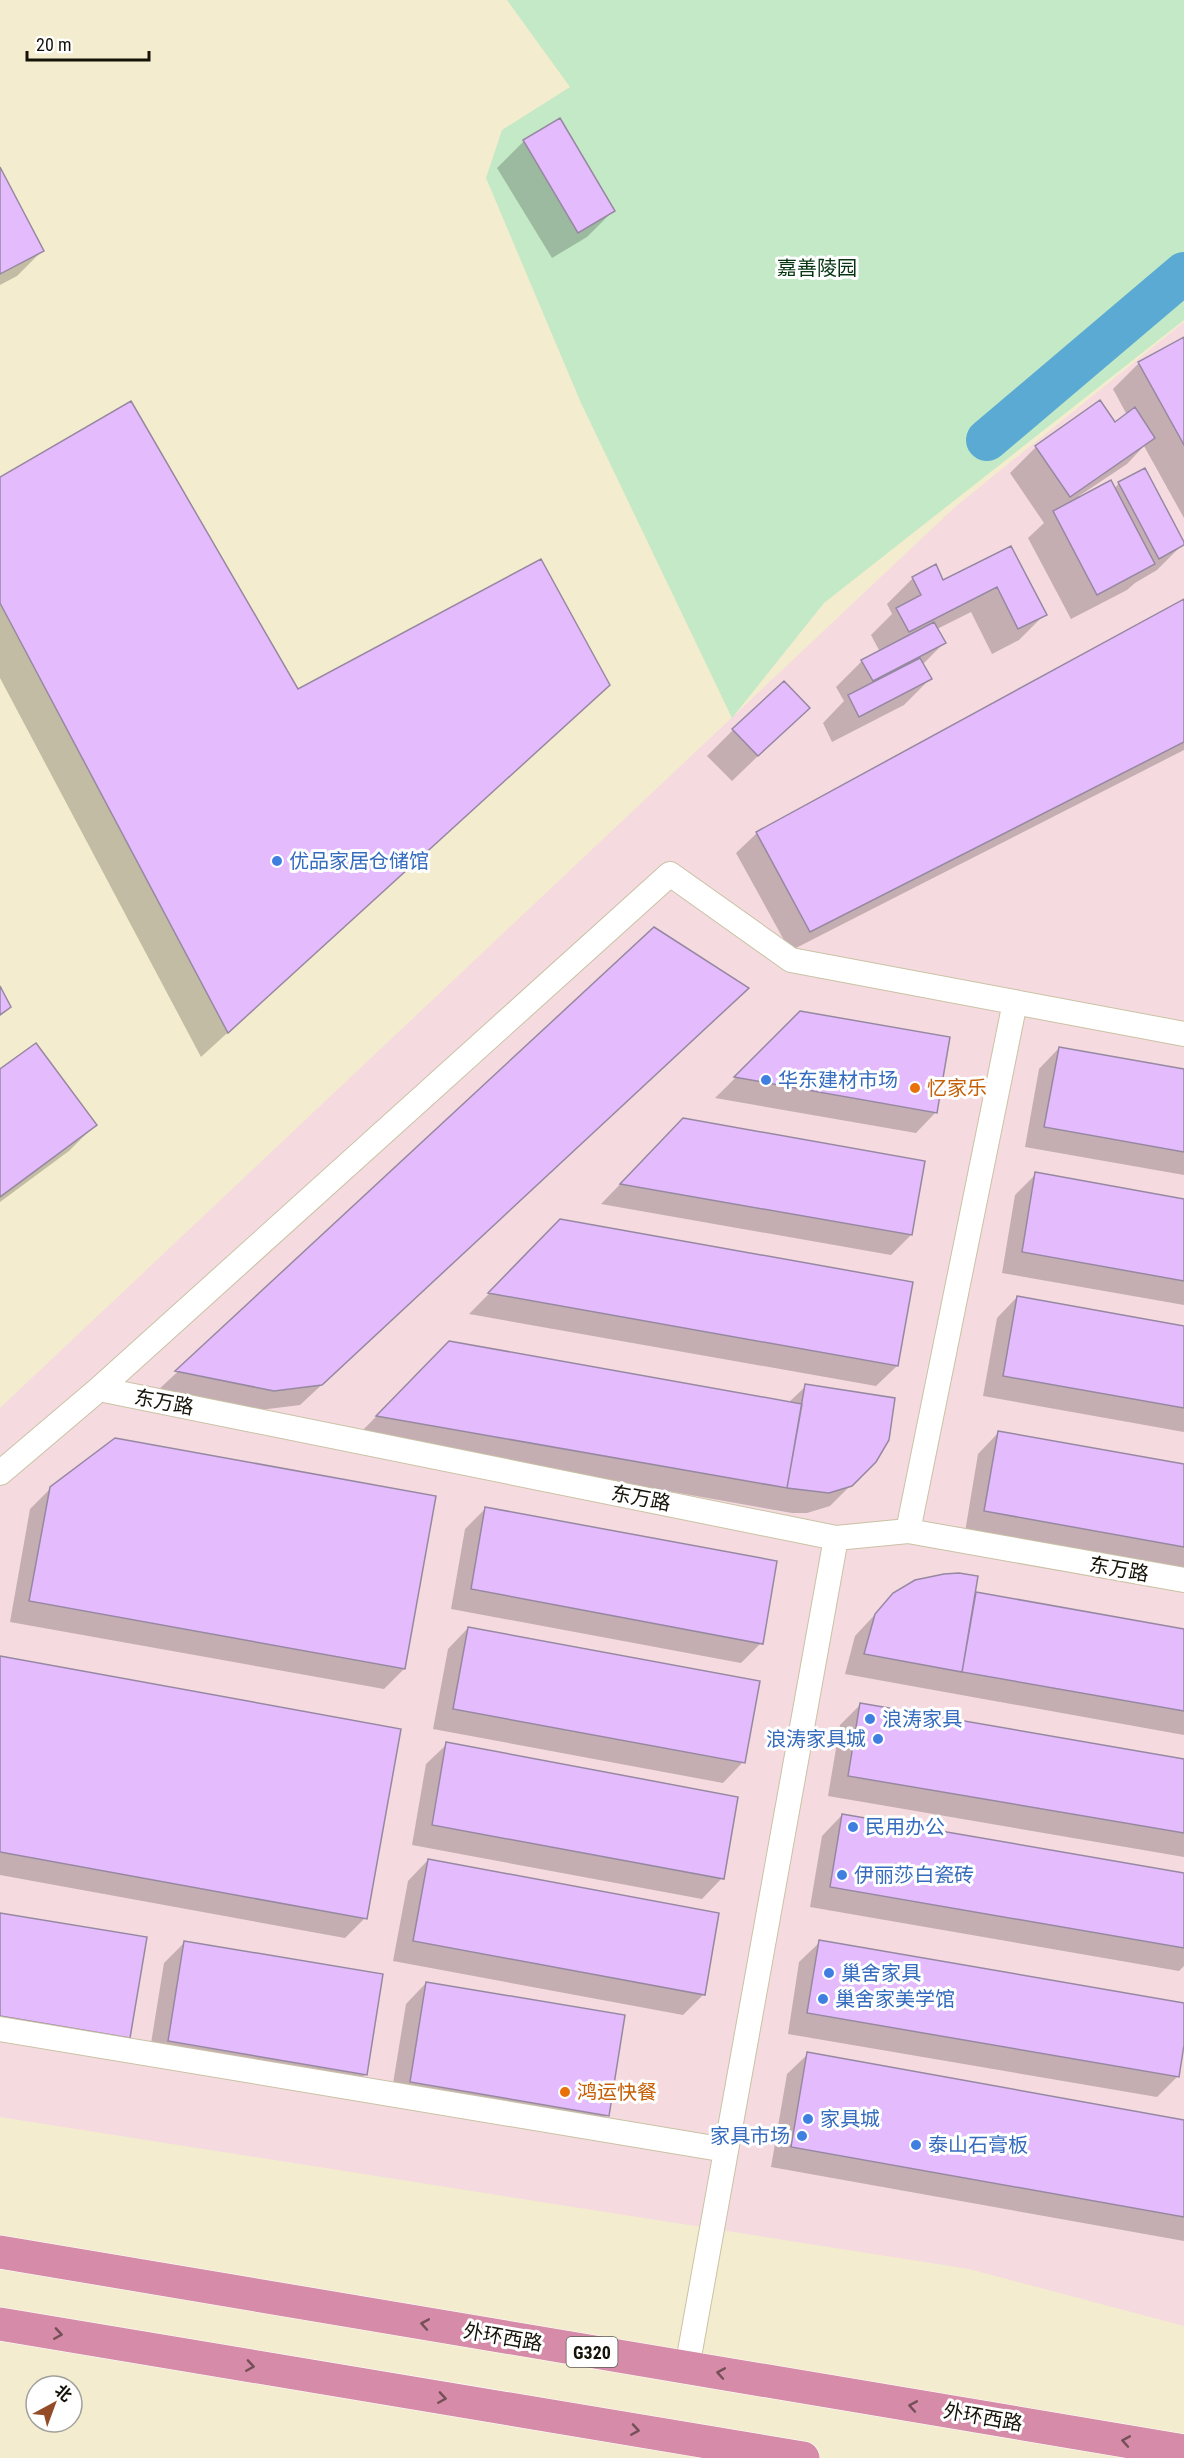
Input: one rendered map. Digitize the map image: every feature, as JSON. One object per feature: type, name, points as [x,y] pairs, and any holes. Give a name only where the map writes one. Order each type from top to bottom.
[{"type":"highway","name":"外环西路","points":[[0,2252],[1184,2451]]},
{"type":"highway","points":[[0,2324],[803,2458]]},
{"type":"lane","points":[[0,1473],[99,1389],[670,874],[792,960],[1184,1034]]},
{"type":"lane","points":[[908,1531],[1015,1002]]},
{"type":"lane","name":"东万路","points":[[99,1389],[836,1538],[908,1531],[1184,1580]]},
{"type":"lane","points":[[687,2368],[836,1538]]},
{"type":"lane","points":[[0,2029],[726,2150]]},
{"type":"shaded area","name":"华东建材市场","points":[[1184,322],[1184,2326],[969,2269],[0,2117],[0,1408],[955,507]]},
{"type":"green space","name":"嘉善陵园","points":[[507,0],[1184,0],[1184,320],[824,603],[732,718],[581,403],[486,178],[502,130],[570,87]]},
{"type":"building","points":[[560,118],[615,211],[578,233],[523,140]]},
{"type":"building","points":[[0,167],[44,251],[0,274]]},
{"type":"building","points":[[1184,337],[1184,445],[1138,362]]},
{"type":"building","points":[[1100,400],[1115,422],[1135,407],[1155,438],[1070,497],[1035,446]]},
{"type":"building","name":"优品家居仓储馆","points":[[131,401],[298,689],[541,559],[610,685],[228,1033],[0,603],[0,477]]},
{"type":"building","points":[[1145,468],[1184,542],[1184,545],[1159,559],[1118,482]]},
{"type":"building","points":[[1111,480],[1155,564],[1097,595],[1053,511]]},
{"type":"building","points":[[1011,546],[1047,615],[1018,629],[997,587],[909,632],[896,608],[921,595],[912,577],[936,564],[943,580]]},
{"type":"building","points":[[1184,599],[1184,742],[810,932],[756,832]]},
{"type":"building","points":[[934,622],[946,643],[873,681],[861,660]]},
{"type":"building","points":[[920,658],[932,679],[859,717],[848,695]]},
{"type":"building","points":[[784,681],[810,708],[758,756],[732,729]]},
{"type":"building","points":[[654,927],[749,988],[322,1385],[274,1391],[175,1371]]},
{"type":"building","points":[[0,986],[11,1007],[0,1015]]},
{"type":"building","points":[[800,1011],[950,1037],[937,1113],[734,1077]]},
{"type":"building","points":[[36,1043],[97,1125],[0,1197],[0,1069]]},
{"type":"building","points":[[1059,1047],[1184,1069],[1184,1152],[1044,1127]]},
{"type":"building","points":[[683,1118],[925,1161],[912,1235],[620,1184]]},
{"type":"building","points":[[1035,1172],[1184,1199],[1184,1281],[1022,1252]]},
{"type":"building","points":[[560,1219],[913,1282],[898,1366],[488,1293]]},
{"type":"building","points":[[1017,1296],[1184,1326],[1184,1408],[1003,1376]]},
{"type":"building","points":[[449,1341],[802,1404],[787,1488],[376,1416]]},
{"type":"building","points":[[805,1384],[895,1398],[889,1440],[876,1462],[852,1486],[829,1493],[787,1488]]},
{"type":"building","points":[[998,1431],[1184,1464],[1184,1547],[984,1511]]},
{"type":"building","points":[[115,1438],[436,1496],[405,1669],[29,1601],[50,1487]]},
{"type":"building","points":[[485,1507],[777,1561],[763,1644],[471,1589]]},
{"type":"building","points":[[959,1573],[978,1576],[962,1672],[864,1654],[875,1614],[893,1593],[915,1580]]},
{"type":"building","points":[[976,1592],[1184,1629],[1184,1711],[962,1672]]},
{"type":"building","points":[[468,1627],[760,1681],[745,1763],[453,1709]]},
{"type":"building","points":[[0,1656],[401,1729],[367,1919],[0,1852]]},
{"type":"building","points":[[860,1703],[1184,1759],[1184,1833],[848,1776]]},
{"type":"building","points":[[446,1742],[738,1797],[724,1879],[432,1825]]},
{"type":"building","points":[[842,1814],[1184,1873],[1184,1948],[830,1887]]},
{"type":"building","points":[[428,1859],[719,1913],[705,1995],[413,1941]]},
{"type":"building","points":[[0,1913],[147,1937],[130,2038],[0,2016]]},
{"type":"building","points":[[819,1940],[1184,2003],[1184,2045],[1179,2077],[807,2013]]},
{"type":"building","points":[[184,1941],[383,1974],[367,2075],[168,2041]]},
{"type":"building","points":[[426,1982],[625,2015],[609,2116],[410,2082]]},
{"type":"building","points":[[807,2052],[1184,2120],[1184,2217],[791,2147]]},
{"type":"waterway","points":[[987,440],[1184,273]]},
{"type":"place","name":"优品家居仓储馆","points":[[277,861]]},
{"type":"place","name":"华东建材市场","points":[[766,1080]]},
{"type":"place","name":"忆家乐","points":[[915,1088]]},
{"type":"place","name":"浪涛家具","points":[[870,1719]]},
{"type":"place","name":"浪涛家具城","points":[[878,1739]]},
{"type":"place","name":"民用办公","points":[[853,1827]]},
{"type":"place","name":"伊丽莎白瓷砖","points":[[842,1875]]},
{"type":"place","name":"巢舍家具","points":[[829,1973]]},
{"type":"place","name":"巢舍家美学馆","points":[[823,1999]]},
{"type":"place","name":"鸿运快餐","points":[[565,2092]]},
{"type":"place","name":"家具城","points":[[808,2119]]},
{"type":"place","name":"家具市场","points":[[802,2136]]},
{"type":"place","name":"泰山石膏板","points":[[916,2145]]}]
